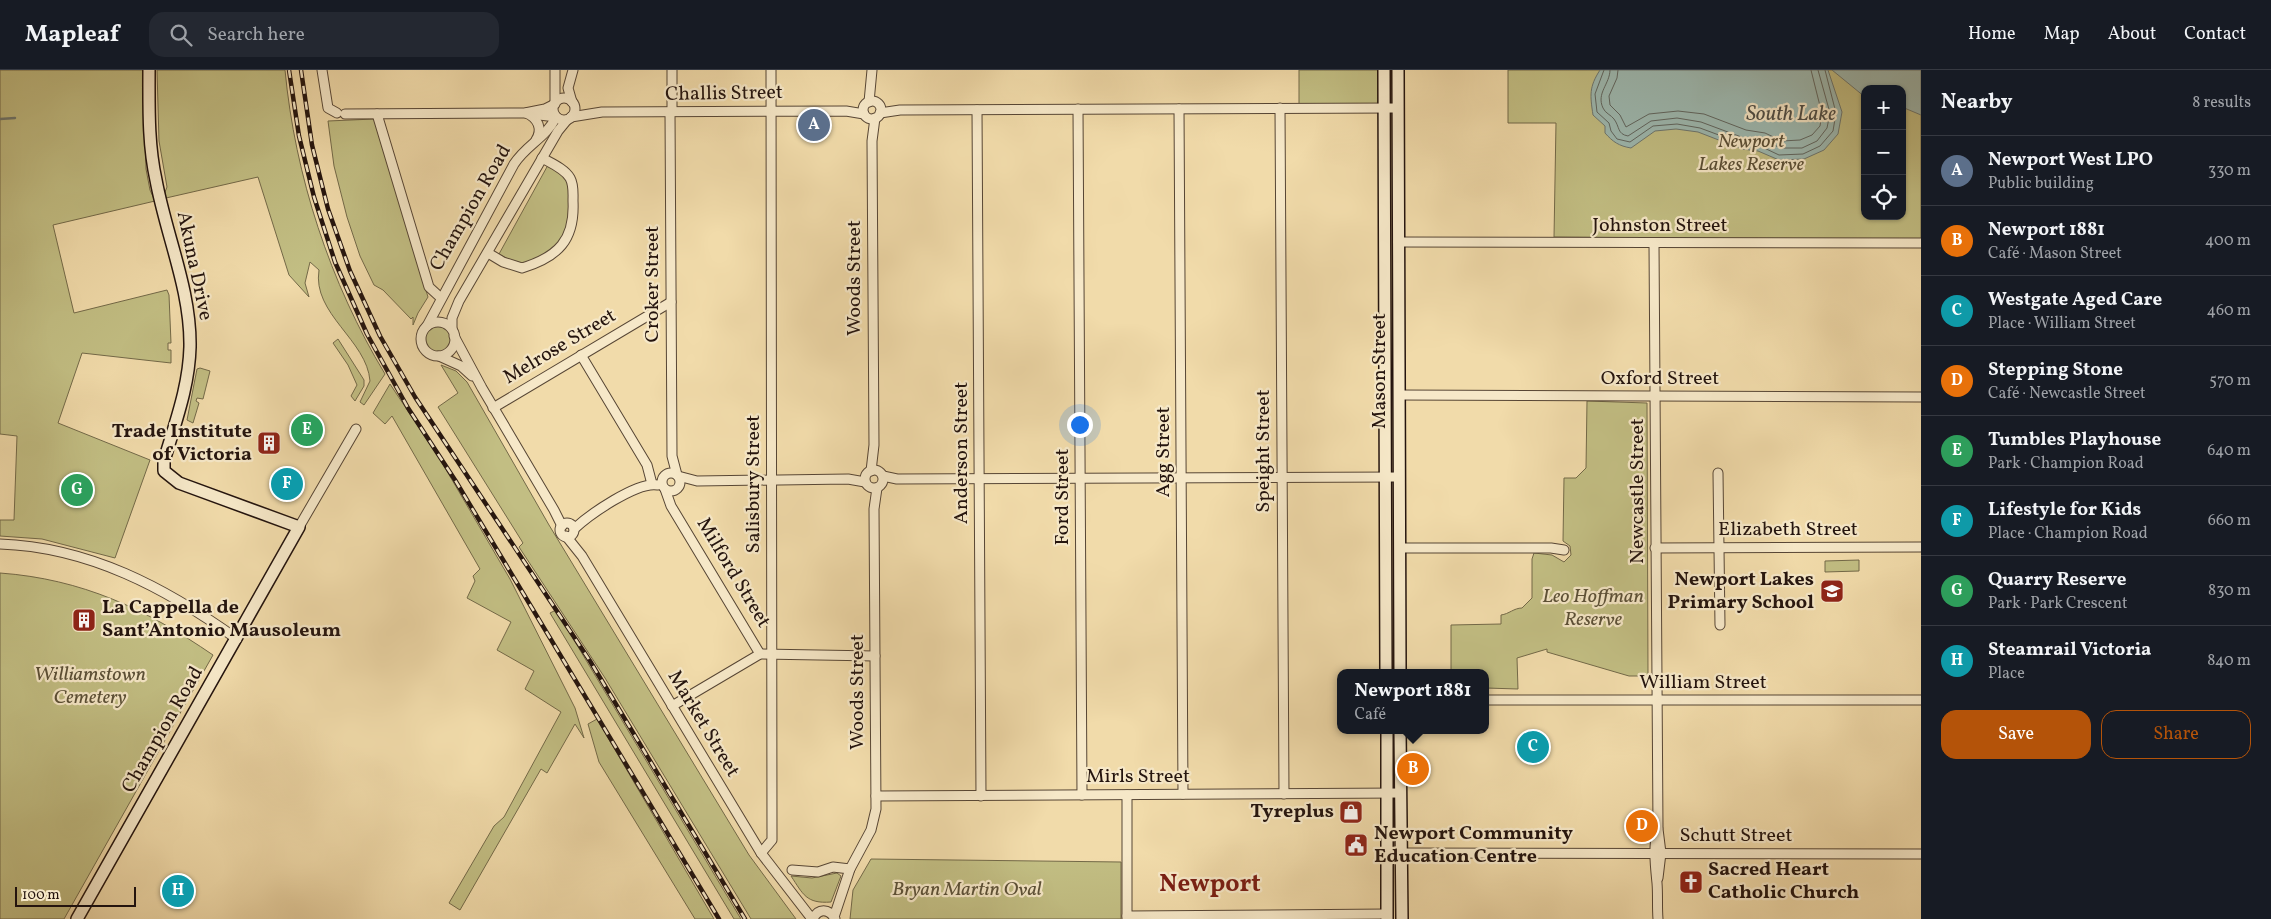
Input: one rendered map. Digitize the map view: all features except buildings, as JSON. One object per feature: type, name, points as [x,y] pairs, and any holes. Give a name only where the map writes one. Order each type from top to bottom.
[{"type":"street","name":"Akuna Drive","points":[[149,70],[151,155],[166,226],[188,309],[190,330],[186,384],[164,461],[164,471],[179,482],[299,527]]},
{"type":"street","points":[[322,70],[328,108],[341,113],[525,113],[569,118],[574,111],[568,88],[573,70]]},
{"type":"street","points":[[555,70],[555,103],[553,110],[556,117]]},
{"type":"street","name":"Croker Street","points":[[672,70],[672,456],[678,475]]},
{"type":"street","name":"Salisbury Street","points":[[760,853],[772,840],[770,70]]},
{"type":"street","name":"Mason Street","points":[[1384,70],[1386,669]]},
{"type":"street","name":"Mason Street","points":[[1398,70],[1400,669]]},
{"type":"street","name":"Woods Street","points":[[835,918],[840,896],[850,870],[871,830],[876,796],[872,74]]},
{"type":"street","points":[[525,113],[545,109],[563,98],[572,103]]},
{"type":"street","name":"Challis Street","points":[[572,103],[580,107],[602,112]]},
{"type":"street","name":"Speight Street","points":[[1280,108],[1284,794]]},
{"type":"street","name":"Challis Street","points":[[569,118],[602,112],[1397,108]]},
{"type":"street","name":"Ford Street","points":[[1078,109],[1082,795]]},
{"type":"street","name":"Agg Street","points":[[1179,109],[1183,794]]},
{"type":"street","name":"Anderson Street","points":[[977,110],[981,796]]},
{"type":"street","points":[[525,113],[533,117],[539,126],[539,134],[535,141]]},
{"type":"street","points":[[377,114],[429,288],[441,298]]},
{"type":"street","name":"Champion Road","points":[[427,326],[514,164],[523,150],[547,132],[556,117]]},
{"type":"street","name":"Champion Road","points":[[453,333],[452,318],[456,306],[542,158],[569,118]]},
{"type":"street","points":[[488,253],[503,262],[522,268],[556,251],[566,241],[573,224],[573,183],[567,174],[542,158]]},
{"type":"street","name":"Johnston Street","points":[[1398,242],[1654,244],[1921,243]]},
{"type":"street","name":"Newcastle Street","points":[[1654,244],[1656,701],[1658,827],[1661,842],[1658,853],[1658,919]]},
{"type":"street","name":"Melrose Street","points":[[493,408],[671,302]]},
{"type":"street","points":[[440,322],[453,333],[454,344],[450,350],[439,356],[428,352],[423,345],[422,336],[427,326],[440,322]]},
{"type":"street","name":"Market Street","points":[[453,333],[493,408],[554,510],[569,528],[582,556],[760,853],[812,919]]},
{"type":"street","points":[[581,355],[647,465],[652,481],[671,491],[697,480]]},
{"type":"street","name":"Market Street","points":[[439,356],[464,368],[482,388]]},
{"type":"street","name":"Oxford Street","points":[[1399,395],[1655,397],[1921,396]]},
{"type":"street","name":"Champion Road","points":[[77,919],[356,430]]},
{"type":"street","name":"Croker Street","points":[[666,474],[672,456]]},
{"type":"street","points":[[569,528],[635,489],[643,482],[652,481],[672,473],[697,480],[771,481],[1399,477]]},
{"type":"street","points":[[1718,473],[1720,625]]},
{"type":"street","points":[[665,488],[662,480],[666,474]]},
{"type":"street","points":[[677,489],[680,482],[678,475]]},
{"type":"street","name":"Milford Street","points":[[665,488],[675,511],[760,654]]},
{"type":"street","name":"Milford Street","points":[[675,511],[674,501],[677,489]]},
{"type":"street","points":[[0,544],[55,550],[132,575],[179,600],[236,639]]},
{"type":"street","name":"Elizabeth Street","points":[[1655,548],[1921,547]]},
{"type":"street","points":[[1400,548],[1542,548],[1564,550]]},
{"type":"street","points":[[672,706],[760,654],[772,656],[875,656]]},
{"type":"street","name":"William Street","points":[[1489,700],[1921,700]]},
{"type":"street","points":[[1127,795],[1127,918],[1387,916],[1387,734]]},
{"type":"street","points":[[1400,734],[1402,919]]},
{"type":"street","name":"Mirls Street","points":[[876,796],[1401,793]]},
{"type":"street","name":"Schutt Street","points":[[1401,853],[1921,854]]},
{"type":"street","points":[[792,870],[818,872],[833,867],[850,870]]},
{"type":"street","name":"Woods Street","points":[[812,919],[840,896]]},
{"type":"street","name":"Market Street","points":[[802,905],[822,911],[835,918]]},
{"type":"green space","points":[[0,70],[143,70],[146,169],[150,190],[155,201],[53,225],[74,313],[167,290],[169,295],[171,343],[168,343],[168,350],[171,350],[171,363],[82,353],[58,423],[150,460],[115,558],[42,539],[0,536],[0,520],[14,520],[17,436],[0,434]]},
{"type":"green space","points":[[157,70],[285,70],[297,149],[318,228],[348,303],[365,339],[385,374],[364,405],[360,402],[370,381],[367,366],[351,339],[331,314],[324,300],[319,286],[319,270],[310,262],[305,283],[309,297],[289,275],[258,177],[166,198],[165,192],[167,187],[159,141]]},
{"type":"green space","points":[[1299,70],[1378,70],[1378,106],[1299,106]]},
{"type":"green space","name":"Newport Lakes Reserve","points":[[1508,70],[1921,70],[1921,240],[1554,237],[1556,123],[1508,123]]},
{"type":"green space","points":[[374,119],[428,297],[413,325],[413,317],[411,319],[383,290],[374,285],[360,256],[347,217],[334,166],[328,121]]},
{"type":"green space","points":[[548,165],[569,180],[572,207],[571,222],[559,242],[545,255],[530,263],[517,263],[499,254]]},
{"type":"green space","points":[[438,326],[447,330],[451,339],[447,348],[438,352],[429,348],[425,339],[429,330]]},
{"type":"green space","points":[[338,339],[364,380],[364,386],[355,401],[351,396],[357,385],[348,365],[333,343]]},
{"type":"green space","points":[[441,365],[456,371],[467,382],[549,525],[749,855],[796,919],[751,919],[605,678],[519,547],[523,543],[438,407],[458,393]]},
{"type":"green space","points":[[197,369],[210,371],[203,399],[197,398],[196,401],[199,403],[193,423],[187,420]]},
{"type":"green space","points":[[390,384],[441,461],[510,579],[575,708],[584,738],[575,724],[547,773],[541,769],[460,910],[449,903],[494,826],[504,817],[561,712],[525,689],[534,671],[497,650],[511,622],[467,598],[475,581],[473,576],[480,569],[392,416],[385,424],[373,413]]},
{"type":"green space","name":"Leo Hoffman Reserve","points":[[1587,401],[1647,403],[1648,676],[1629,676],[1547,652],[1547,649],[1517,658],[1518,689],[1489,688],[1489,669],[1451,669],[1451,625],[1501,624],[1501,615],[1522,608],[1532,598],[1532,559],[1534,553],[1552,555],[1564,562],[1571,555],[1570,546],[1563,541],[1564,478],[1576,478],[1586,468]]},
{"type":"green space","points":[[1859,560],[1859,571],[1825,572],[1825,561]]},
{"type":"green space","name":"Williamstown Cemetery","points":[[0,573],[30,576],[58,582],[86,589],[112,599],[138,610],[213,655],[64,919],[0,919]]},
{"type":"green space","points":[[556,610],[741,919],[734,919],[550,613]]},
{"type":"green space","points":[[597,719],[714,919],[695,919],[599,762],[588,724]]},
{"type":"green space","name":"Bryan Martin Oval","points":[[871,859],[1121,862],[1121,919],[850,919],[853,890]]},
{"type":"green space","points":[[837,873],[841,876],[831,902],[816,901],[806,896],[791,876],[812,878]]},
{"type":"water","name":"South Lake","points":[[1600,70],[1828,70],[1842,112],[1838,134],[1824,150],[1804,159],[1779,160],[1758,151],[1742,149],[1698,132],[1676,129],[1655,131],[1631,148],[1627,147],[1611,139],[1605,133],[1605,126],[1593,115],[1591,91]]},
{"type":"water","points":[[1832,70],[1921,70],[1921,115],[1906,109],[1906,85],[1861,85],[1861,94]]},
{"type":"waterway","points":[[0,119],[15,118]]},
{"type":"railway","points":[[289,70],[299,136],[314,197],[335,262],[367,334],[408,408],[455,480],[719,919]]},
{"type":"railway","points":[[301,70],[312,145],[328,209],[350,271],[380,336],[415,397],[590,661],[745,919]]},
{"type":"place","name":"Newport West LPO","points":[[814,125]]},
{"type":"place","name":"Tumbles Playhouse","points":[[307,430]]},
{"type":"place","name":"Trade Institute of Victoria","points":[[269,443]]},
{"type":"place","name":"Lifestyle for Kids","points":[[287,484]]},
{"type":"place","name":"Quarry Reserve","points":[[77,490]]},
{"type":"place","name":"Newport Lakes Primary School","points":[[1832,591]]},
{"type":"place","name":"La Cappella de Sant’Antonio Mausoleum","points":[[84,620]]},
{"type":"place","name":"Westgate Aged Care","points":[[1533,747]]},
{"type":"place","name":"Newport 1881","points":[[1413,769]]},
{"type":"place","name":"Tyreplus","points":[[1351,812]]},
{"type":"place","name":"Stepping Stone","points":[[1642,826]]},
{"type":"place","name":"Newport Community Education Centre","points":[[1356,845]]},
{"type":"place","name":"Sacred Heart Catholic Church","points":[[1691,882]]},
{"type":"place","name":"Steamrail Victoria","points":[[178,891]]},
{"type":"district","name":"Newport","points":[[1210,884]]}]
